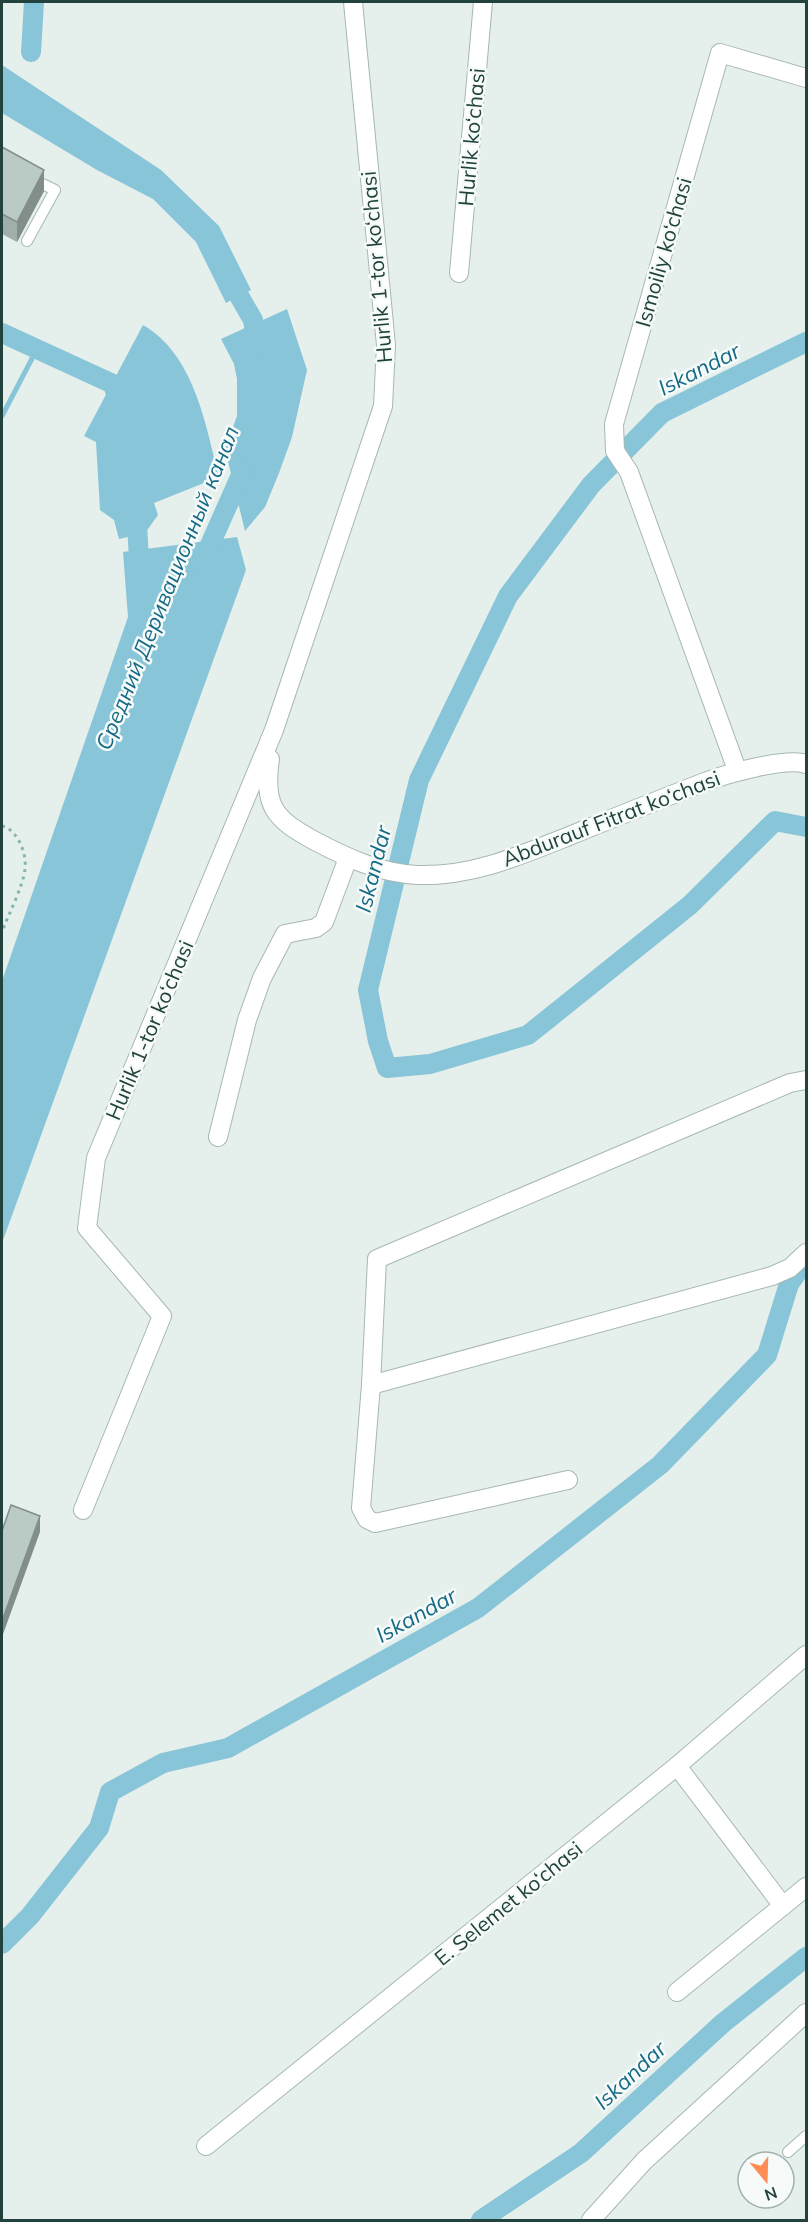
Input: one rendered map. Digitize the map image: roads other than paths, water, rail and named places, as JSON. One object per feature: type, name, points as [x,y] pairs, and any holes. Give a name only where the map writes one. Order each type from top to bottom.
[{"type":"street","name":"Hurlik 1-tor ko‘chasi","points":[[83,1510],[162,1316],[87,1228],[96,1158],[274,730],[383,406],[386,345],[353,2]]},
{"type":"street","name":"Hurlik ko‘chasi","points":[[459,273],[483,2]]},
{"type":"street","name":"Ismoiliy ko‘chasi","points":[[737,770],[629,472],[615,451],[614,424],[720,53],[807,78]]},
{"type":"street","name":"Hurlik 1-tor ko‘chasi","points":[[274,730],[267,783],[273,811],[299,832],[348,858],[377,868]]},
{"type":"street","name":"Abdurauf Fitrat ko‘chasi","points":[[377,868],[416,875],[458,873],[512,858],[737,770],[807,764]]},
{"type":"street","points":[[218,1137],[247,1020],[262,978],[285,934],[316,928],[324,922],[348,858]]},
{"type":"street","points":[[567,1480],[375,1523],[367,1519],[361,1508],[371,1385],[375,1264],[381,1256],[790,1083],[807,1080]]},
{"type":"street","points":[[371,1385],[772,1276],[790,1268],[807,1253]]},
{"type":"street","name":"E. Selemet ko‘chasi","points":[[206,2146],[677,1766],[807,1654]]},
{"type":"street","points":[[677,1766],[783,1906]]},
{"type":"street","points":[[678,1992],[807,1887]]},
{"type":"street","points":[[591,2220],[644,2161],[807,2013]]},
{"type":"lane","points":[[23,174],[55,190],[27,241]]},
{"type":"lane","points":[[790,2150],[807,2136]]},
{"type":"water","points":[[2,65],[161,170],[219,226],[251,290],[226,303],[196,242],[153,199],[97,170],[2,113]]},
{"type":"water","points":[[287,309],[307,370],[292,437],[279,473],[265,507],[245,531],[225,449],[237,416],[237,379],[234,364],[221,339]]},
{"type":"water","name":"Средний Деривационный канал","points":[[143,325],[175,354],[186,372],[203,414],[219,477],[154,503],[158,515],[145,533],[119,539],[114,520],[100,510],[96,442],[84,436]]},
{"type":"water","name":"Средний Деривационный канал","points":[[237,537],[246,570],[2,1243],[2,981],[128,617],[123,552]]},
{"type":"waterway","points":[[31,52],[34,2]]},
{"type":"waterway","name":"Средний Деривационный канал","points":[[226,273],[253,320],[258,350]]},
{"type":"waterway","points":[[2,333],[113,384],[120,407]]},
{"type":"waterway","name":"Iskandar","points":[[806,342],[662,413],[591,485],[508,596],[419,780],[368,990],[378,1041],[387,1068],[430,1064],[528,1035],[690,905],[775,821],[806,827]]},
{"type":"waterway","points":[[2,416],[37,349]]},
{"type":"waterway","name":"Средний Деривационный канал","points":[[201,565],[245,466]]},
{"type":"waterway","points":[[136,509],[140,576]]},
{"type":"waterway","name":"Iskandar","points":[[2,1944],[30,1916],[99,1828],[110,1792],[163,1763],[228,1748],[478,1608],[660,1465],[767,1355],[789,1284],[806,1260]]},
{"type":"waterway","name":"Iskandar","points":[[481,2220],[581,2153],[723,2023],[806,1957]]}]
